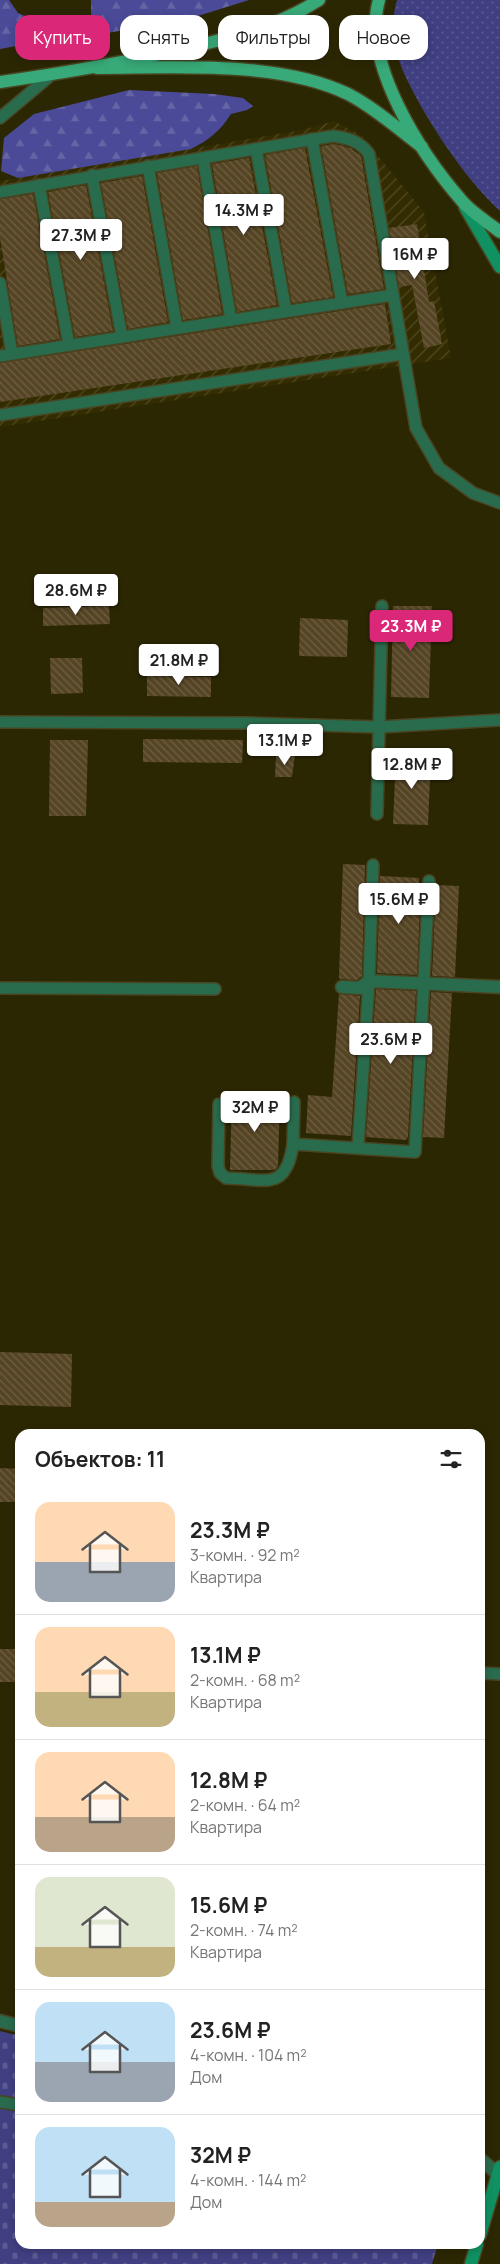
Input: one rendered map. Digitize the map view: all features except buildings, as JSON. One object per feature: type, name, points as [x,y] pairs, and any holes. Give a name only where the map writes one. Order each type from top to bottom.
[{"type":"main road","points":[[0,82],[97,68],[198,46],[252,32],[280,21],[319,0]]},
{"type":"main road","points":[[379,0],[376,40],[380,62],[396,99],[422,148],[463,202],[500,232]]},
{"type":"main road","points":[[97,68],[228,69],[307,79],[349,95],[374,110],[422,148]]},
{"type":"street","points":[[463,202],[491,248],[500,267]]},
{"type":"street","points":[[342,986],[360,988],[369,981],[500,988]]},
{"type":"street","points":[[0,2021],[15,2025]]},
{"type":"street","points":[[485,2162],[499,2170],[485,2218]]},
{"type":"street","points":[[471,2264],[476,2249]]},
{"type":"lane","points":[[0,118],[51,75]]},
{"type":"lane","points":[[0,192],[92,175],[333,136],[350,139],[363,146],[369,154],[416,428],[439,468],[473,493],[500,503]]},
{"type":"lane","points":[[312,139],[342,303]]},
{"type":"lane","points":[[256,149],[286,311]]},
{"type":"lane","points":[[203,158],[231,320]]},
{"type":"lane","points":[[148,166],[177,328]]},
{"type":"lane","points":[[92,175],[122,337]]},
{"type":"lane","points":[[39,185],[69,345]]},
{"type":"lane","points":[[0,283],[12,354]]},
{"type":"lane","points":[[0,356],[393,295]]},
{"type":"lane","points":[[0,415],[403,354]]},
{"type":"lane","points":[[377,814],[382,606]]},
{"type":"lane","points":[[0,722],[245,723],[379,727],[500,720]]},
{"type":"lane","points":[[358,1147],[369,981],[373,865]]},
{"type":"lane","points":[[293,1144],[415,1152],[429,880]]},
{"type":"lane","points":[[0,988],[215,988]]},
{"type":"lane","points":[[219,1104],[218,1166],[220,1173],[226,1178],[277,1179],[285,1173],[290,1163],[293,1144],[294,1102]]},
{"type":"lane","points":[[485,1674],[500,1674]]},
{"type":"lane","points":[[0,2102],[15,2104]]},
{"type":"shaded area","points":[[334,121],[361,135],[424,212],[451,358],[0,427],[0,181],[302,130]]},
{"type":"green space","points":[[0,0],[9,0],[18,13],[23,15],[15,15],[15,46],[0,49]]},
{"type":"green space","points":[[91,0],[249,0],[201,15],[120,15],[120,31],[110,32],[110,15],[91,15]]},
{"type":"green space","points":[[397,0],[500,0],[500,211],[473,182],[446,146],[421,107],[400,63],[399,60],[428,60],[428,15],[394,15]]},
{"type":"green space","points":[[129,90],[214,94],[243,98],[253,106],[247,110],[231,114],[214,134],[191,149],[18,178],[1,171],[4,138],[34,114]]},
{"type":"green space","points":[[0,2031],[15,2035],[15,2249],[436,2249],[432,2264],[0,2264]]}]
